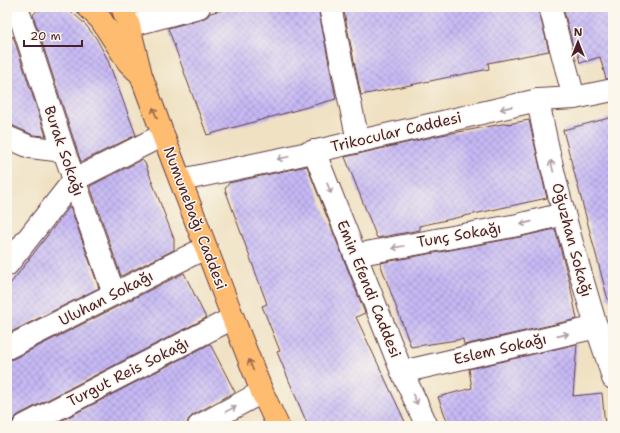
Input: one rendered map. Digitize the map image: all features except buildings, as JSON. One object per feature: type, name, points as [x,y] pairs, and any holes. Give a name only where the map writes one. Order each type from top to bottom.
[{"type":"main road","points":[[88,7],[101,20],[128,62],[141,75]]},
{"type":"main road","name":"Numunebağı Caddesi","points":[[126,17],[141,75],[163,135],[232,318],[262,392],[278,426]]},
{"type":"street","name":"Burak Sokağı","points":[[18,7],[64,152],[114,294]]},
{"type":"street","points":[[126,17],[199,7]]},
{"type":"street","points":[[330,7],[358,141]]},
{"type":"street","points":[[550,7],[574,98]]},
{"type":"street","name":"Trikocular Caddesi","points":[[180,180],[538,100],[574,98],[613,90]]},
{"type":"street","name":"Oğuzhan Sokağı","points":[[538,100],[564,214],[613,378]]},
{"type":"street","points":[[7,266],[74,180],[163,135]]},
{"type":"street","points":[[7,137],[30,147],[64,152]]},
{"type":"street","name":"Emin Efendi Caddesi","points":[[314,151],[402,372],[427,426]]},
{"type":"street","name":"Tunç Sokağı","points":[[355,255],[518,225],[564,214]]},
{"type":"street","name":"Uluhan Sokağı","points":[[7,348],[205,248]]},
{"type":"street","name":"Turgut Reis Sokağı","points":[[24,426],[232,318]]},
{"type":"street","name":"Eslem Sokağı","points":[[402,372],[597,327]]},
{"type":"street","points":[[199,426],[262,392]]}]
